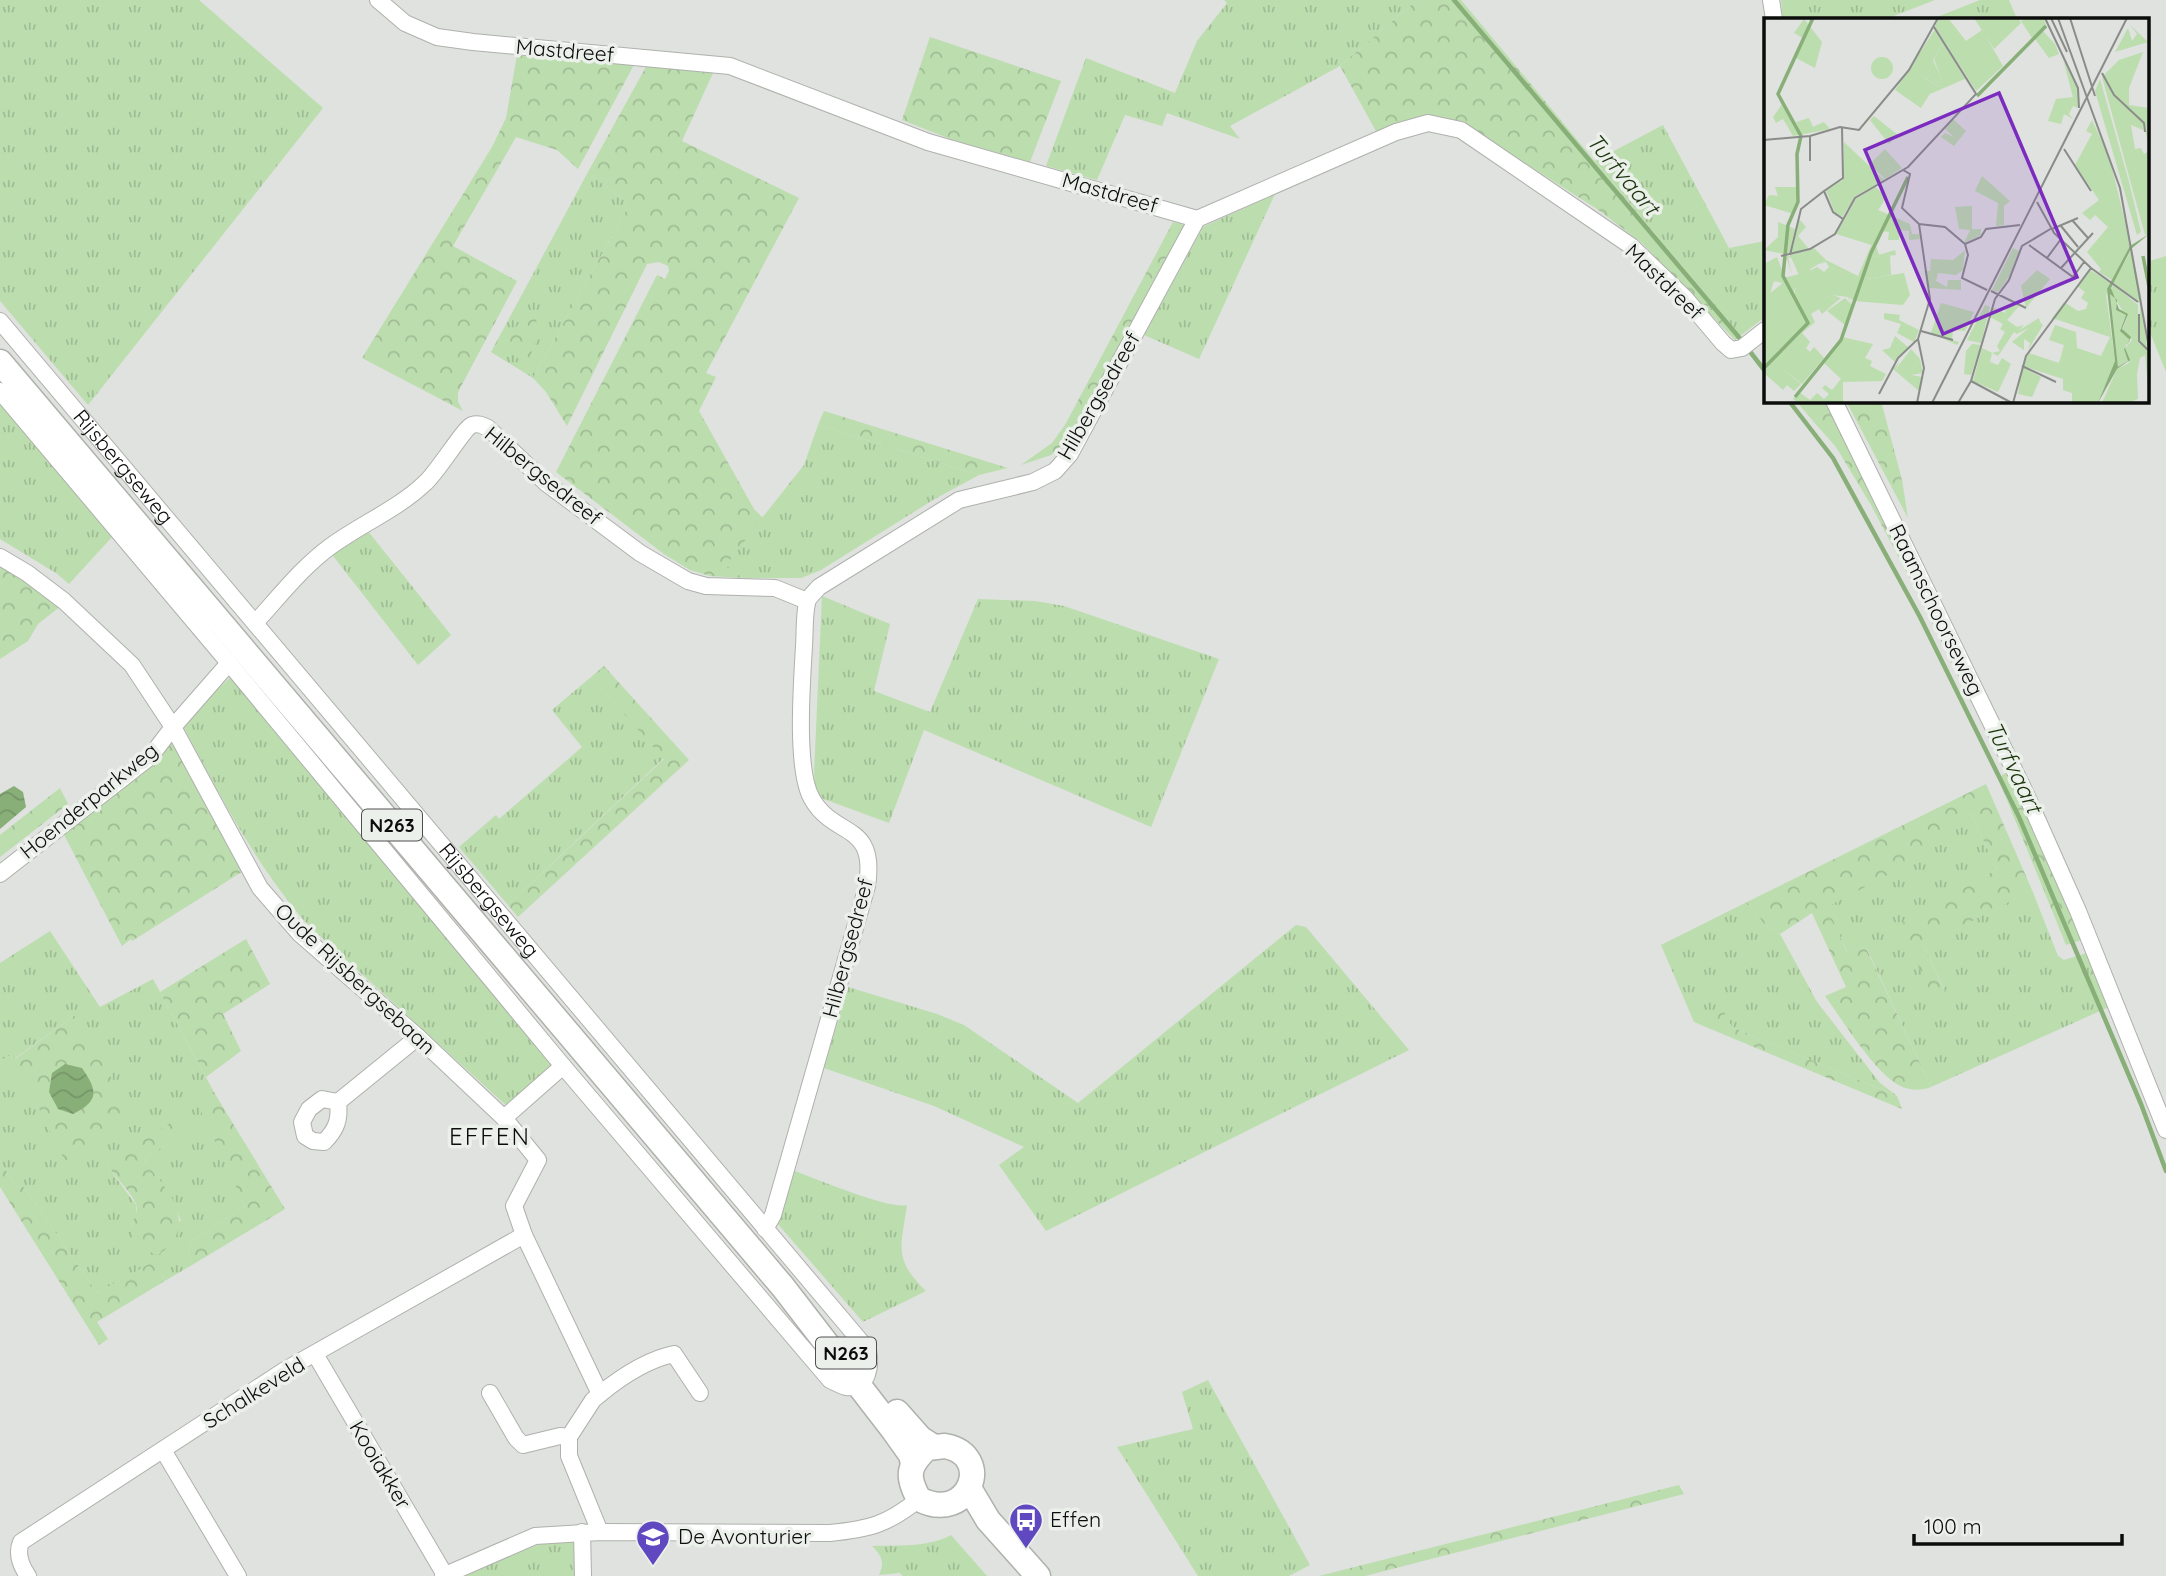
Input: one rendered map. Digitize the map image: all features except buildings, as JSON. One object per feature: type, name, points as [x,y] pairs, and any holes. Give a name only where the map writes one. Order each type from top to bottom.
[{"type":"main road","name":"Rijsbergseweg","points":[[0,362],[863,1380],[920,1438],[934,1447]]},
{"type":"main road","name":"Rijsbergseweg","points":[[863,1380],[911,1455],[913,1464]]},
{"type":"main road","points":[[913,1464],[927,1448],[934,1447]]},
{"type":"main road","name":"N263","points":[[934,1447],[953,1448],[971,1464],[972,1476],[960,1497],[988,1520],[1038,1576]]},
{"type":"main road","name":"N263","points":[[913,1464],[911,1486],[919,1499]]},
{"type":"main road","points":[[919,1499],[939,1506],[960,1497],[977,1528],[1018,1576]]},
{"type":"street","name":"Mastdreef","points":[[378,0],[405,23],[438,37],[730,66],[928,142],[1197,219],[1396,132],[1428,123],[1461,130],[1631,246],[1685,298],[1731,350],[1746,345],[1764,331]]},
{"type":"street","points":[[1771,0],[1774,18]]},
{"type":"street","name":"Hilbergsedreef","points":[[765,1229],[776,1201],[867,887],[869,870],[868,855],[862,842],[853,832],[822,812],[812,799],[805,782],[801,710],[807,601],[819,587],[960,500],[1032,482],[1055,471],[1070,454],[1197,219]]},
{"type":"street","name":"Rijsbergseweg","points":[[0,321],[868,1350],[871,1363],[863,1380]]},
{"type":"street","points":[[0,391],[563,1066],[830,1380],[846,1387],[863,1380]]},
{"type":"street","name":"Raamschoorseweg","points":[[1834,402],[2025,792],[2078,911],[2166,1130]]},
{"type":"street","name":"Hilbergsedreef","points":[[255,623],[331,546],[394,507],[425,484],[445,461],[465,431],[479,424],[488,428],[556,490],[640,553],[688,581],[706,586],[775,588],[807,601]]},
{"type":"street","name":"Oude Rijsbergsebaan","points":[[0,557],[27,573],[98,631],[132,665],[173,727],[260,888],[300,934],[418,1037],[504,1118],[538,1160],[513,1206],[600,1394]]},
{"type":"street","name":"Hoenderparkweg","points":[[0,874],[150,757],[229,663]]},
{"type":"street","points":[[338,1102],[418,1037]]},
{"type":"street","points":[[504,1118],[563,1066]]},
{"type":"street","name":"Schalkeveld","points":[[28,1576],[21,1566],[18,1548],[21,1542],[285,1370],[524,1234]]},
{"type":"street","name":"Kooiakker","points":[[315,1354],[444,1576]]},
{"type":"street","points":[[600,1532],[569,1456],[569,1437],[593,1400],[612,1385],[661,1357],[674,1354],[700,1393]]},
{"type":"street","points":[[490,1393],[516,1438],[523,1445],[559,1436],[569,1437]]},
{"type":"street","points":[[163,1450],[237,1576]]},
{"type":"street","points":[[444,1576],[535,1536],[582,1532],[830,1533],[868,1530],[904,1511],[919,1499]]},
{"type":"street","points":[[582,1532],[583,1576]]},
{"type":"green space","points":[[0,0],[199,0],[323,108],[88,405],[0,301]]},
{"type":"green space","points":[[1224,0],[1417,0],[1340,66],[1230,126],[1240,139],[1167,113],[1162,126],[1125,115],[1097,180],[1046,166],[1086,58],[1175,93],[1197,41],[1227,3]]},
{"type":"green space","points":[[1417,0],[1461,0],[1740,336],[1735,340],[1642,243],[1597,209],[1467,126],[1431,117],[1412,120],[1377,133],[1340,66]]},
{"type":"green space","points":[[1781,0],[1935,0],[1889,18],[1783,18]]},
{"type":"green space","points":[[1980,0],[2009,0],[2017,18],[1935,18]]},
{"type":"green space","points":[[930,37],[1061,81],[1030,162],[953,140],[902,120]]},
{"type":"green space","points":[[517,55],[635,63],[578,169],[557,150],[516,137],[453,246],[517,281],[458,392],[458,402],[463,411],[362,358],[492,147],[506,118]]},
{"type":"green space","points":[[647,65],[713,73],[682,141],[799,198],[706,373],[716,377],[699,411],[754,509],[763,518],[725,566],[743,578],[710,576],[690,570],[664,554],[556,472],[657,275],[665,279],[668,266],[659,262],[647,264],[567,426],[546,392],[533,378],[627,209],[625,201],[588,172]]},
{"type":"green space","points":[[1663,125],[1729,248],[1764,241],[1764,318],[1740,336],[1595,161]]},
{"type":"green space","points":[[588,172],[625,201],[627,209],[533,378],[491,352]]},
{"type":"green space","points":[[1275,194],[1199,359],[1144,335],[1203,227]]},
{"type":"green space","points":[[1173,222],[1185,225],[1075,433],[1051,455],[1021,465],[1052,443],[1065,425]]},
{"type":"green space","points":[[2166,256],[2166,372],[2148,327],[2148,262]]},
{"type":"green space","points":[[524,318],[536,319],[538,332],[530,358],[522,361],[511,351],[510,340],[519,323]]},
{"type":"green space","points":[[1797,402],[1830,402],[1833,409],[1813,421]]},
{"type":"green space","points":[[1847,402],[1881,402],[1902,480],[1908,518]]},
{"type":"green space","points":[[0,403],[112,537],[69,584],[56,573],[0,539]]},
{"type":"green space","points":[[1833,409],[2016,753],[2094,936],[2066,945],[1998,778],[2009,771],[2003,756],[1871,505],[1836,447],[1813,421]]},
{"type":"green space","points":[[824,411],[1008,468],[979,475],[818,425]]},
{"type":"green space","points":[[818,425],[979,475],[933,500],[821,570],[801,578],[743,578],[724,566],[804,465]]},
{"type":"green space","points":[[367,530],[451,635],[418,665],[330,552]]},
{"type":"green space","points":[[0,555],[66,602],[38,624],[28,641],[0,659]]},
{"type":"green space","points":[[822,596],[890,624],[874,691],[930,712],[978,599],[1035,601],[1064,606],[1219,659],[1151,827],[924,730],[889,823],[821,798],[816,790],[814,774]]},
{"type":"green space","points":[[604,666],[689,760],[518,917],[508,905],[664,759],[591,677]]},
{"type":"green space","points":[[231,677],[556,1064],[509,1108],[308,925],[256,855],[184,728],[214,692]]},
{"type":"green space","points":[[591,677],[664,758],[508,905],[459,847],[496,815],[499,819],[582,747],[552,710]]},
{"type":"green space","points":[[173,739],[248,868],[122,946],[61,829]]},
{"type":"green space","points":[[1986,784],[2032,890],[1943,936],[1922,941],[1945,992],[1942,996],[1933,998],[1899,925],[1997,869],[1971,814],[1895,871],[1827,907],[1847,952],[1866,948],[1931,1087],[1917,1090],[1907,1088],[1898,1085],[1875,1065],[1825,996],[1846,987],[1812,913],[1780,934],[1765,925],[1747,902]]},
{"type":"green space","points":[[60,788],[68,804],[0,857],[0,835]]},
{"type":"green space","points":[[1971,814],[1997,869],[1900,925],[1945,991],[1922,941],[1943,935],[2032,890],[2058,956],[2064,960],[2087,953],[2109,1007],[1931,1087],[1867,949],[1862,947],[1848,953],[1826,907],[1857,890]]},
{"type":"green space","points":[[1747,902],[1765,925],[1780,934],[1817,1002],[1880,1083],[1897,1096],[1732,1027],[1724,1013],[1694,1022],[1661,945]]},
{"type":"green space","points":[[1296,925],[1306,927],[1409,1050],[1046,1231],[999,1165],[1024,1147],[934,1106],[824,1068],[848,987],[964,1025],[1078,1103]]},
{"type":"green space","points":[[50,931],[100,1007],[153,979],[215,1094],[199,1105],[245,1206],[192,1241],[188,1251],[192,1265],[163,1282],[164,1275],[150,1264],[97,1293],[24,1187],[17,1188],[0,1161],[0,1078],[19,1067],[74,1016],[14,1059],[11,1055],[0,1061],[0,963]],"holes":[[[194,1131],[147,1155],[145,1163],[166,1190],[181,1221],[131,1227],[136,1205],[106,1164]]]},
{"type":"green space","points":[[246,939],[270,984],[223,1014],[241,1051],[206,1077],[160,992]]},
{"type":"green space","points":[[1724,1012],[1732,1027],[1897,1096],[1902,1109],[1694,1022]]},
{"type":"green space","points":[[74,1016],[83,1019],[132,1121],[65,1161],[19,1068],[0,1078],[0,1061],[12,1054],[15,1059]]},
{"type":"green space","points":[[215,1094],[285,1209],[192,1265],[188,1251],[192,1241],[245,1206],[198,1105]]},
{"type":"green space","points":[[184,1114],[195,1131],[147,1155],[145,1162],[172,1198],[179,1219],[174,1240],[158,1255],[143,1248],[135,1240],[131,1231],[136,1204],[106,1164]]},
{"type":"green space","points":[[0,1161],[17,1188],[24,1187],[97,1293],[149,1264],[158,1264],[164,1275],[163,1282],[97,1322],[108,1339],[99,1345],[0,1187]]},
{"type":"green space","points":[[792,1170],[885,1203],[907,1205],[902,1252],[908,1270],[926,1291],[863,1322],[777,1223]]},
{"type":"green space","points":[[1208,1380],[1310,1565],[1289,1576],[1198,1576],[1117,1447],[1193,1429],[1182,1392]]},
{"type":"green space","points":[[1679,1485],[1684,1494],[1365,1576],[1319,1576]]},
{"type":"green space","points":[[951,1535],[987,1576],[903,1576],[900,1573],[879,1575],[882,1559],[872,1546],[922,1544]]},
{"type":"green space","points":[[563,1538],[575,1538],[575,1576],[460,1576],[535,1546]]},
{"type":"water","points":[[14,786],[23,792],[26,807],[0,829],[0,794]]},
{"type":"water","points":[[65,1064],[82,1068],[93,1089],[88,1105],[73,1114],[58,1109],[49,1092],[52,1073]]},
{"type":"waterway","name":"Turfvaart","points":[[1454,0],[1743,342]]},
{"type":"waterway","name":"Turfvaart","points":[[1748,349],[1764,370]]},
{"type":"waterway","name":"Turfvaart","points":[[1790,402],[1833,458],[1920,617],[2019,817],[2141,1104],[2166,1171]]},
{"type":"place","name":"Effen","points":[[1026,1550]]},
{"type":"place","name":"De Avonturier","points":[[653,1567]]},
{"type":"district","name":"EFFEN","points":[[490,1137]]}]
